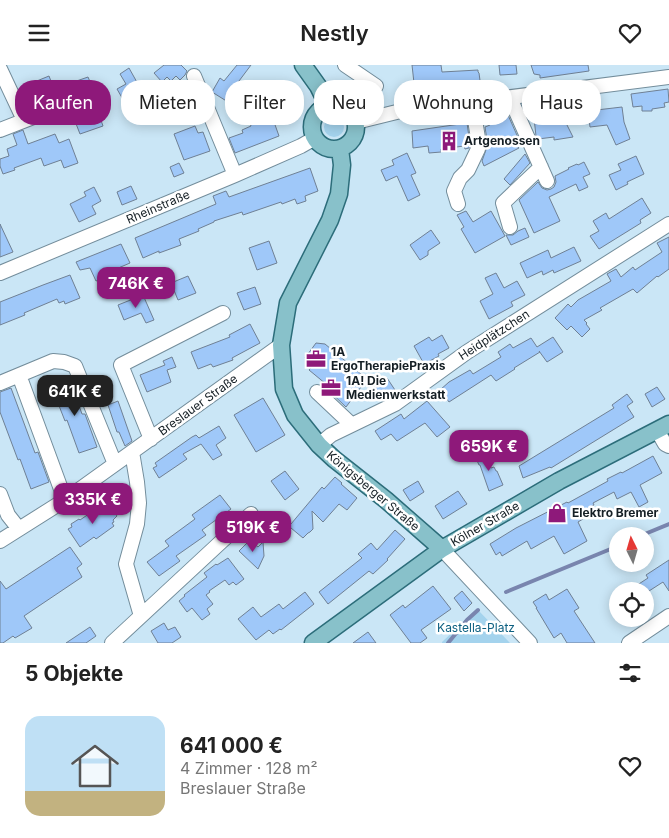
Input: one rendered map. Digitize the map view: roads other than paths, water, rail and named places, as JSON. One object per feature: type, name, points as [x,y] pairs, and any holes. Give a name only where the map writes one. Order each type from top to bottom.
[{"type":"main road","points":[[303,65],[314,80]]},
{"type":"main road","points":[[314,119],[312,129],[315,138],[326,148],[335,150],[348,145],[354,139],[356,125]]},
{"type":"main road","name":"Königsberger Straße","points":[[340,149],[342,165],[339,194],[330,220],[288,303],[281,345],[284,389],[295,415],[320,445],[334,459],[386,500],[442,549]]},
{"type":"main road","name":"Kölner Straße","points":[[313,643],[442,549],[559,481],[663,427]]},
{"type":"street","points":[[345,65],[367,80]]},
{"type":"street","points":[[0,69],[15,101]]},
{"type":"street","points":[[512,97],[664,73]]},
{"type":"street","points":[[194,76],[236,175]]},
{"type":"street","points":[[512,102],[548,181]]},
{"type":"street","points":[[0,130],[15,124]]},
{"type":"street","points":[[458,204],[454,191],[460,178],[468,171],[478,149],[475,125]]},
{"type":"street","name":"Rheinstraße","points":[[0,273],[236,175],[315,138]]},
{"type":"street","points":[[510,227],[503,203],[541,167]]},
{"type":"street","name":"Heidplätzchen","points":[[320,445],[331,435],[395,404],[468,352],[669,224]]},
{"type":"street","points":[[151,439],[121,365],[223,313]]},
{"type":"street","name":"Breslauer Straße","points":[[0,541],[65,500],[281,345]]},
{"type":"street","points":[[0,383],[53,361],[75,366],[115,464]]},
{"type":"street","points":[[19,375],[65,500]]},
{"type":"street","points":[[317,392],[352,425]]},
{"type":"street","points":[[663,427],[665,445],[669,446]]},
{"type":"street","points":[[132,452],[139,503],[137,524],[126,564],[141,616]]},
{"type":"street","points":[[0,494],[8,515],[19,529]]},
{"type":"street","points":[[112,643],[251,515]]},
{"type":"street","points":[[442,549],[530,643]]},
{"type":"street","points":[[629,643],[669,616]]},
{"type":"waterway","points":[[654,530],[669,524]]},
{"type":"waterway","points":[[506,592],[609,550]]},
{"type":"waterway","points":[[448,643],[478,610]]},
{"type":"place","name":"Artgenossen","points":[[449,141]]},
{"type":"place","name":"1A ErgoTherapiePraxis","points":[[316,359]]},
{"type":"place","name":"1A! Die Medienwerkstatt","points":[[331,388]]},
{"type":"place","name":"Elektro Bremer","points":[[557,513]]},
{"type":"park label","name":"Kastella-Platz","points":[[476,628]]}]
